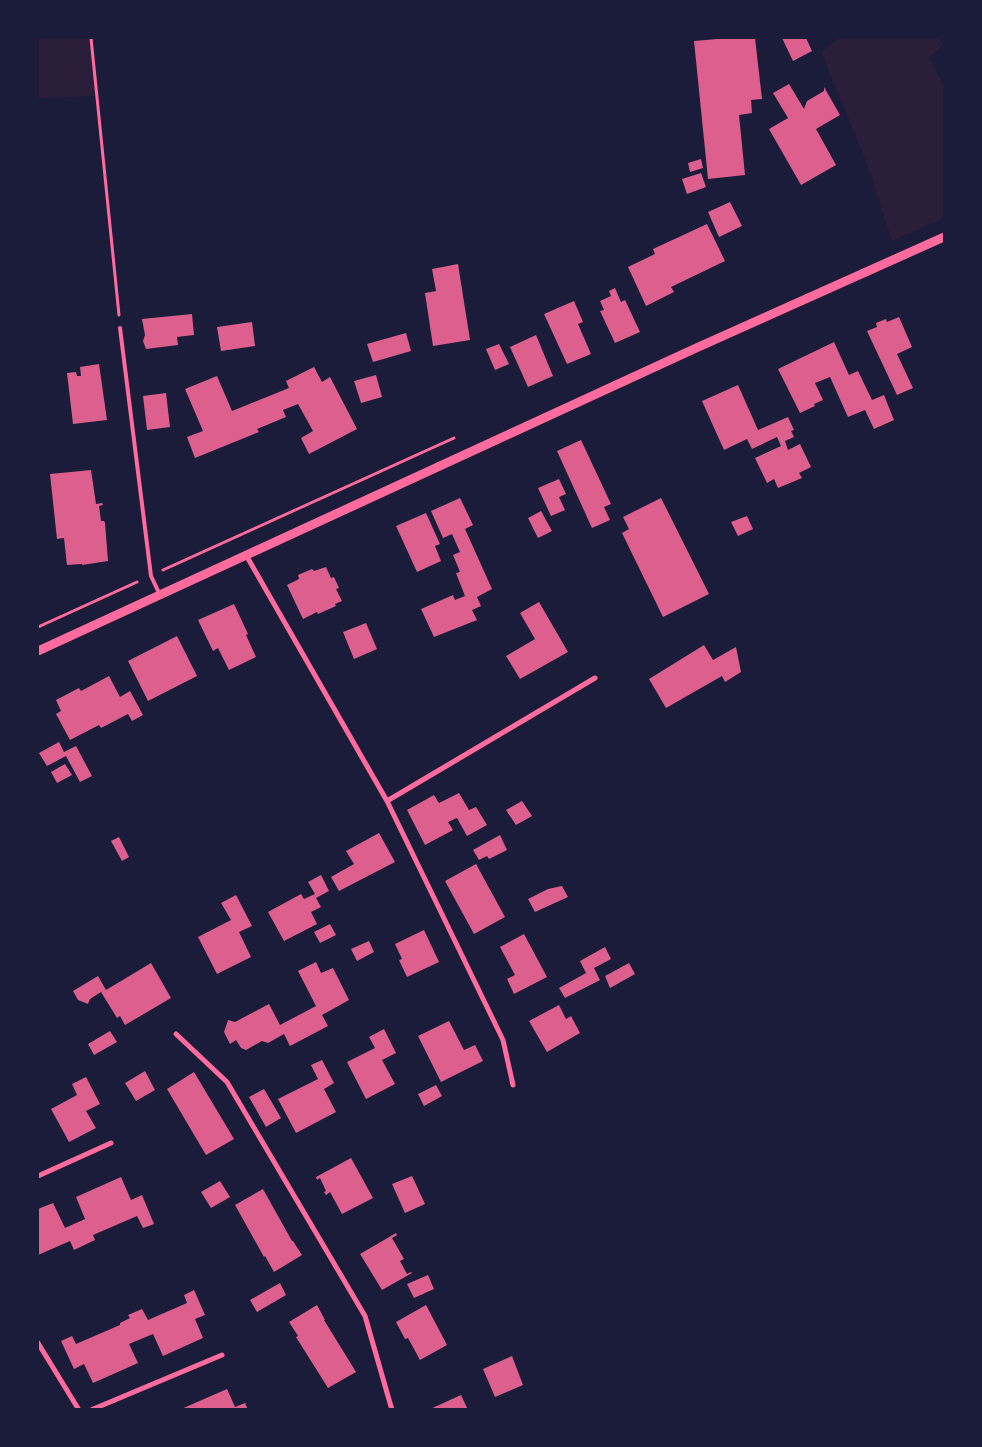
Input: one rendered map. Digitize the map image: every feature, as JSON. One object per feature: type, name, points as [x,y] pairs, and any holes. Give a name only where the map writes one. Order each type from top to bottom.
[{"type":"street","points":[[38,651],[694,349],[944,237]]},
{"type":"street","points":[[246,555],[387,801],[503,1040],[513,1086]]},
{"type":"street","points":[[387,801],[594,678]]},
{"type":"street","points":[[176,1034],[227,1082],[365,1316],[392,1410]]},
{"type":"street","points":[[38,1176],[111,1143]]},
{"type":"street","points":[[38,1343],[79,1410]]},
{"type":"street","points":[[91,1410],[222,1355]]},
{"type":"lane","points":[[120,328],[150,576],[160,595]]},
{"type":"path","points":[[91,38],[120,328]]},
{"type":"shaded area","points":[[38,38],[91,38],[97,96],[38,98]]},
{"type":"shaded area","points":[[839,38],[938,38],[944,44],[929,58],[944,85],[944,218],[892,241],[866,161],[821,52]]},
{"type":"building","points":[[755,38],[762,99],[751,100],[752,113],[739,115],[745,175],[708,179],[694,41]]},
{"type":"building","points":[[782,38],[806,38],[812,51],[793,61]]},
{"type":"building","points":[[789,84],[804,109],[807,101],[824,91],[824,87],[840,115],[816,129],[836,165],[801,185],[769,129],[788,118],[773,93]]},
{"type":"building","points":[[701,159],[703,168],[690,172],[688,163]]},
{"type":"building","points":[[701,173],[706,187],[687,194],[682,179]]},
{"type":"building","points":[[730,202],[742,226],[719,237],[708,212]]},
{"type":"building","points":[[707,224],[725,261],[671,287],[674,292],[646,306],[628,267],[655,254],[653,249]]},
{"type":"building","points":[[458,264],[470,340],[433,346],[425,293],[436,291],[432,269]]},
{"type":"building","points":[[615,288],[621,302],[625,300],[640,332],[615,343],[600,311],[604,310],[600,301],[611,296],[609,291]]},
{"type":"building","points":[[574,301],[583,322],[578,324],[591,354],[567,364],[544,314]]},
{"type":"building","points":[[192,314],[194,335],[177,337],[178,345],[146,349],[143,341],[145,335],[142,319]]},
{"type":"building","points":[[899,317],[912,347],[897,354],[913,388],[897,395],[867,331],[877,327],[876,323],[886,319],[887,322]]},
{"type":"building","points":[[252,322],[255,346],[221,351],[217,327]]},
{"type":"building","points":[[406,333],[411,351],[373,362],[367,344]]},
{"type":"building","points":[[536,335],[553,376],[528,387],[510,347]]},
{"type":"building","points":[[834,342],[849,375],[858,371],[872,400],[884,395],[894,420],[874,429],[865,410],[848,417],[830,377],[815,383],[823,400],[800,413],[778,369]]},
{"type":"building","points":[[499,344],[509,364],[495,370],[486,349]]},
{"type":"building","points":[[99,364],[107,420],[73,424],[67,373],[76,372],[77,376],[81,376],[80,367]]},
{"type":"building","points":[[314,367],[322,382],[330,377],[357,429],[309,454],[301,438],[313,431],[298,404],[283,410],[286,417],[257,429],[259,432],[195,458],[187,437],[203,431],[185,389],[217,376],[232,411],[289,388],[286,381]]},
{"type":"building","points":[[376,375],[382,397],[361,403],[354,381]]},
{"type":"building","points":[[738,385],[758,430],[788,417],[794,430],[791,431],[794,437],[785,441],[788,450],[800,444],[811,467],[799,473],[802,478],[778,488],[774,479],[767,483],[755,458],[781,446],[777,437],[752,449],[747,439],[724,450],[702,401]]},
{"type":"building","points":[[166,393],[170,427],[147,430],[143,396]]},
{"type":"building","points":[[581,440],[611,504],[604,507],[610,520],[592,528],[557,451]]},
{"type":"building","points":[[91,470],[96,504],[102,503],[103,505],[99,506],[101,521],[105,523],[108,561],[67,565],[64,538],[57,539],[50,474]]},
{"type":"building","points":[[559,479],[566,494],[559,497],[565,510],[551,516],[538,488]]},
{"type":"building","points":[[460,498],[473,525],[465,529],[492,589],[477,597],[481,606],[472,610],[477,620],[434,637],[421,609],[453,595],[455,600],[465,596],[456,573],[460,572],[453,555],[460,552],[452,534],[443,538],[431,511]]},
{"type":"building","points":[[661,498],[709,594],[663,617],[622,533],[629,529],[623,517]]},
{"type":"building","points":[[541,511],[552,531],[538,538],[528,518]]},
{"type":"building","points":[[426,513],[440,544],[435,546],[441,561],[417,572],[396,526]]},
{"type":"building","points":[[747,516],[753,529],[738,536],[731,522]]},
{"type":"building","points":[[326,567],[331,578],[334,577],[339,588],[336,589],[342,601],[335,604],[336,606],[303,619],[287,585],[299,579],[298,575],[312,569],[314,571]]},
{"type":"building","points":[[539,602],[568,652],[520,679],[506,656],[535,639],[520,613]]},
{"type":"building","points":[[234,604],[256,657],[229,670],[218,648],[213,651],[198,620]]},
{"type":"building","points":[[366,623],[377,649],[354,659],[343,632]]},
{"type":"building","points":[[177,636],[197,676],[148,701],[128,661]]},
{"type":"building","points":[[704,645],[713,660],[736,647],[741,672],[725,682],[722,676],[666,708],[649,679]]},
{"type":"building","points":[[109,676],[120,697],[130,691],[143,715],[132,721],[128,714],[101,728],[99,725],[70,740],[56,714],[61,711],[56,700],[79,688],[81,691]]},
{"type":"building","points":[[59,742],[64,752],[76,746],[92,776],[80,782],[66,756],[47,766],[39,753]]},
{"type":"building","points":[[65,764],[72,775],[57,783],[51,772]]},
{"type":"building","points":[[459,793],[469,810],[476,807],[487,825],[467,836],[457,818],[448,822],[453,830],[425,845],[407,810],[434,795],[439,803]]},
{"type":"building","points":[[522,801],[532,816],[516,825],[506,810]]},
{"type":"building","points":[[379,833],[395,862],[339,891],[331,877],[354,864],[346,851]]},
{"type":"building","points":[[500,835],[507,850],[489,859],[487,856],[479,860],[473,850]]},
{"type":"building","points":[[119,837],[129,857],[122,861],[111,841]]},
{"type":"building","points":[[476,864],[505,917],[474,934],[445,881]]},
{"type":"building","points":[[321,875],[329,891],[316,898],[321,907],[311,912],[317,924],[284,941],[268,912],[301,894],[304,899],[315,894],[308,882]]},
{"type":"building","points":[[562,886],[568,897],[535,912],[528,899],[548,889]]},
{"type":"building","points":[[236,895],[252,926],[239,932],[251,957],[217,974],[198,937],[231,920],[221,903]]},
{"type":"building","points":[[330,924],[336,935],[320,943],[314,932]]},
{"type":"building","points":[[424,930],[439,962],[407,977],[399,960],[402,959],[395,944]]},
{"type":"building","points":[[524,934],[547,977],[514,994],[507,979],[515,975],[500,947]]},
{"type":"building","points":[[369,941],[374,952],[357,961],[351,949]]},
{"type":"building","points":[[605,947],[611,959],[594,968],[600,980],[565,998],[559,988],[586,973],[580,961]]},
{"type":"building","points":[[316,962],[321,973],[333,968],[349,1000],[322,1015],[328,1026],[290,1046],[284,1034],[268,1043],[262,1041],[246,1050],[241,1048],[236,1040],[230,1044],[224,1032],[228,1020],[235,1022],[269,1004],[280,1025],[316,1006],[298,971]]},
{"type":"building","points":[[151,963],[171,998],[125,1025],[120,1016],[117,1018],[101,992],[90,999],[88,1004],[78,1000],[73,991],[98,976],[106,990]]},
{"type":"building","points":[[629,963],[635,974],[610,988],[605,976]]},
{"type":"building","points":[[559,1005],[566,1019],[571,1016],[580,1033],[547,1052],[529,1021]]},
{"type":"building","points":[[449,1021],[464,1050],[475,1045],[483,1061],[441,1082],[418,1036]]},
{"type":"building","points":[[384,1029],[396,1053],[382,1060],[395,1084],[366,1099],[347,1062],[375,1048],[369,1037]]},
{"type":"building","points":[[110,1031],[117,1042],[94,1055],[88,1044]]},
{"type":"building","points":[[322,1060],[334,1083],[324,1089],[336,1112],[296,1133],[278,1099],[318,1079],[311,1065]]},
{"type":"building","points":[[145,1071],[155,1090],[136,1101],[125,1083]]},
{"type":"building","points":[[194,1072],[234,1139],[206,1155],[167,1089]]},
{"type":"building","points":[[86,1077],[100,1104],[86,1111],[96,1128],[69,1142],[51,1109],[77,1095],[72,1084]]},
{"type":"building","points":[[436,1085],[442,1096],[424,1106],[418,1094]]},
{"type":"building","points":[[264,1089],[281,1118],[266,1127],[249,1097]]},
{"type":"building","points":[[351,1158],[373,1198],[342,1214],[330,1192],[326,1195],[320,1178],[317,1180],[316,1177]]},
{"type":"building","points":[[412,1176],[425,1204],[405,1213],[392,1184]]},
{"type":"building","points":[[121,1177],[131,1200],[142,1195],[154,1224],[143,1228],[137,1216],[93,1235],[95,1240],[74,1250],[70,1241],[38,1255],[38,1209],[53,1203],[65,1228],[85,1219],[76,1197]]},
{"type":"building","points":[[220,1181],[230,1197],[211,1208],[201,1192]]},
{"type":"building","points":[[263,1189],[302,1255],[274,1272],[235,1205]]},
{"type":"building","points":[[396,1233],[397,1235],[392,1238],[404,1259],[400,1261],[407,1274],[412,1273],[382,1290],[360,1254]]},
{"type":"building","points":[[428,1275],[434,1289],[414,1298],[407,1284]]},
{"type":"building","points":[[280,1283],[286,1295],[257,1312],[250,1300]]},
{"type":"building","points":[[194,1290],[205,1315],[195,1319],[203,1338],[163,1356],[153,1334],[129,1344],[138,1363],[93,1383],[84,1364],[74,1369],[61,1341],[72,1336],[76,1344],[120,1325],[120,1323],[130,1318],[128,1315],[142,1309],[148,1320],[187,1303],[184,1295]]},
{"type":"building","points":[[317,1305],[356,1372],[328,1388],[296,1337],[298,1336],[289,1322]]},
{"type":"building","points":[[426,1305],[447,1345],[420,1360],[408,1338],[405,1339],[396,1322]]},
{"type":"building","points":[[512,1356],[523,1385],[495,1397],[483,1369]]},
{"type":"building","points":[[227,1389],[235,1407],[245,1403],[248,1410],[179,1410]]},
{"type":"building","points":[[461,1395],[468,1410],[428,1410]]}]
